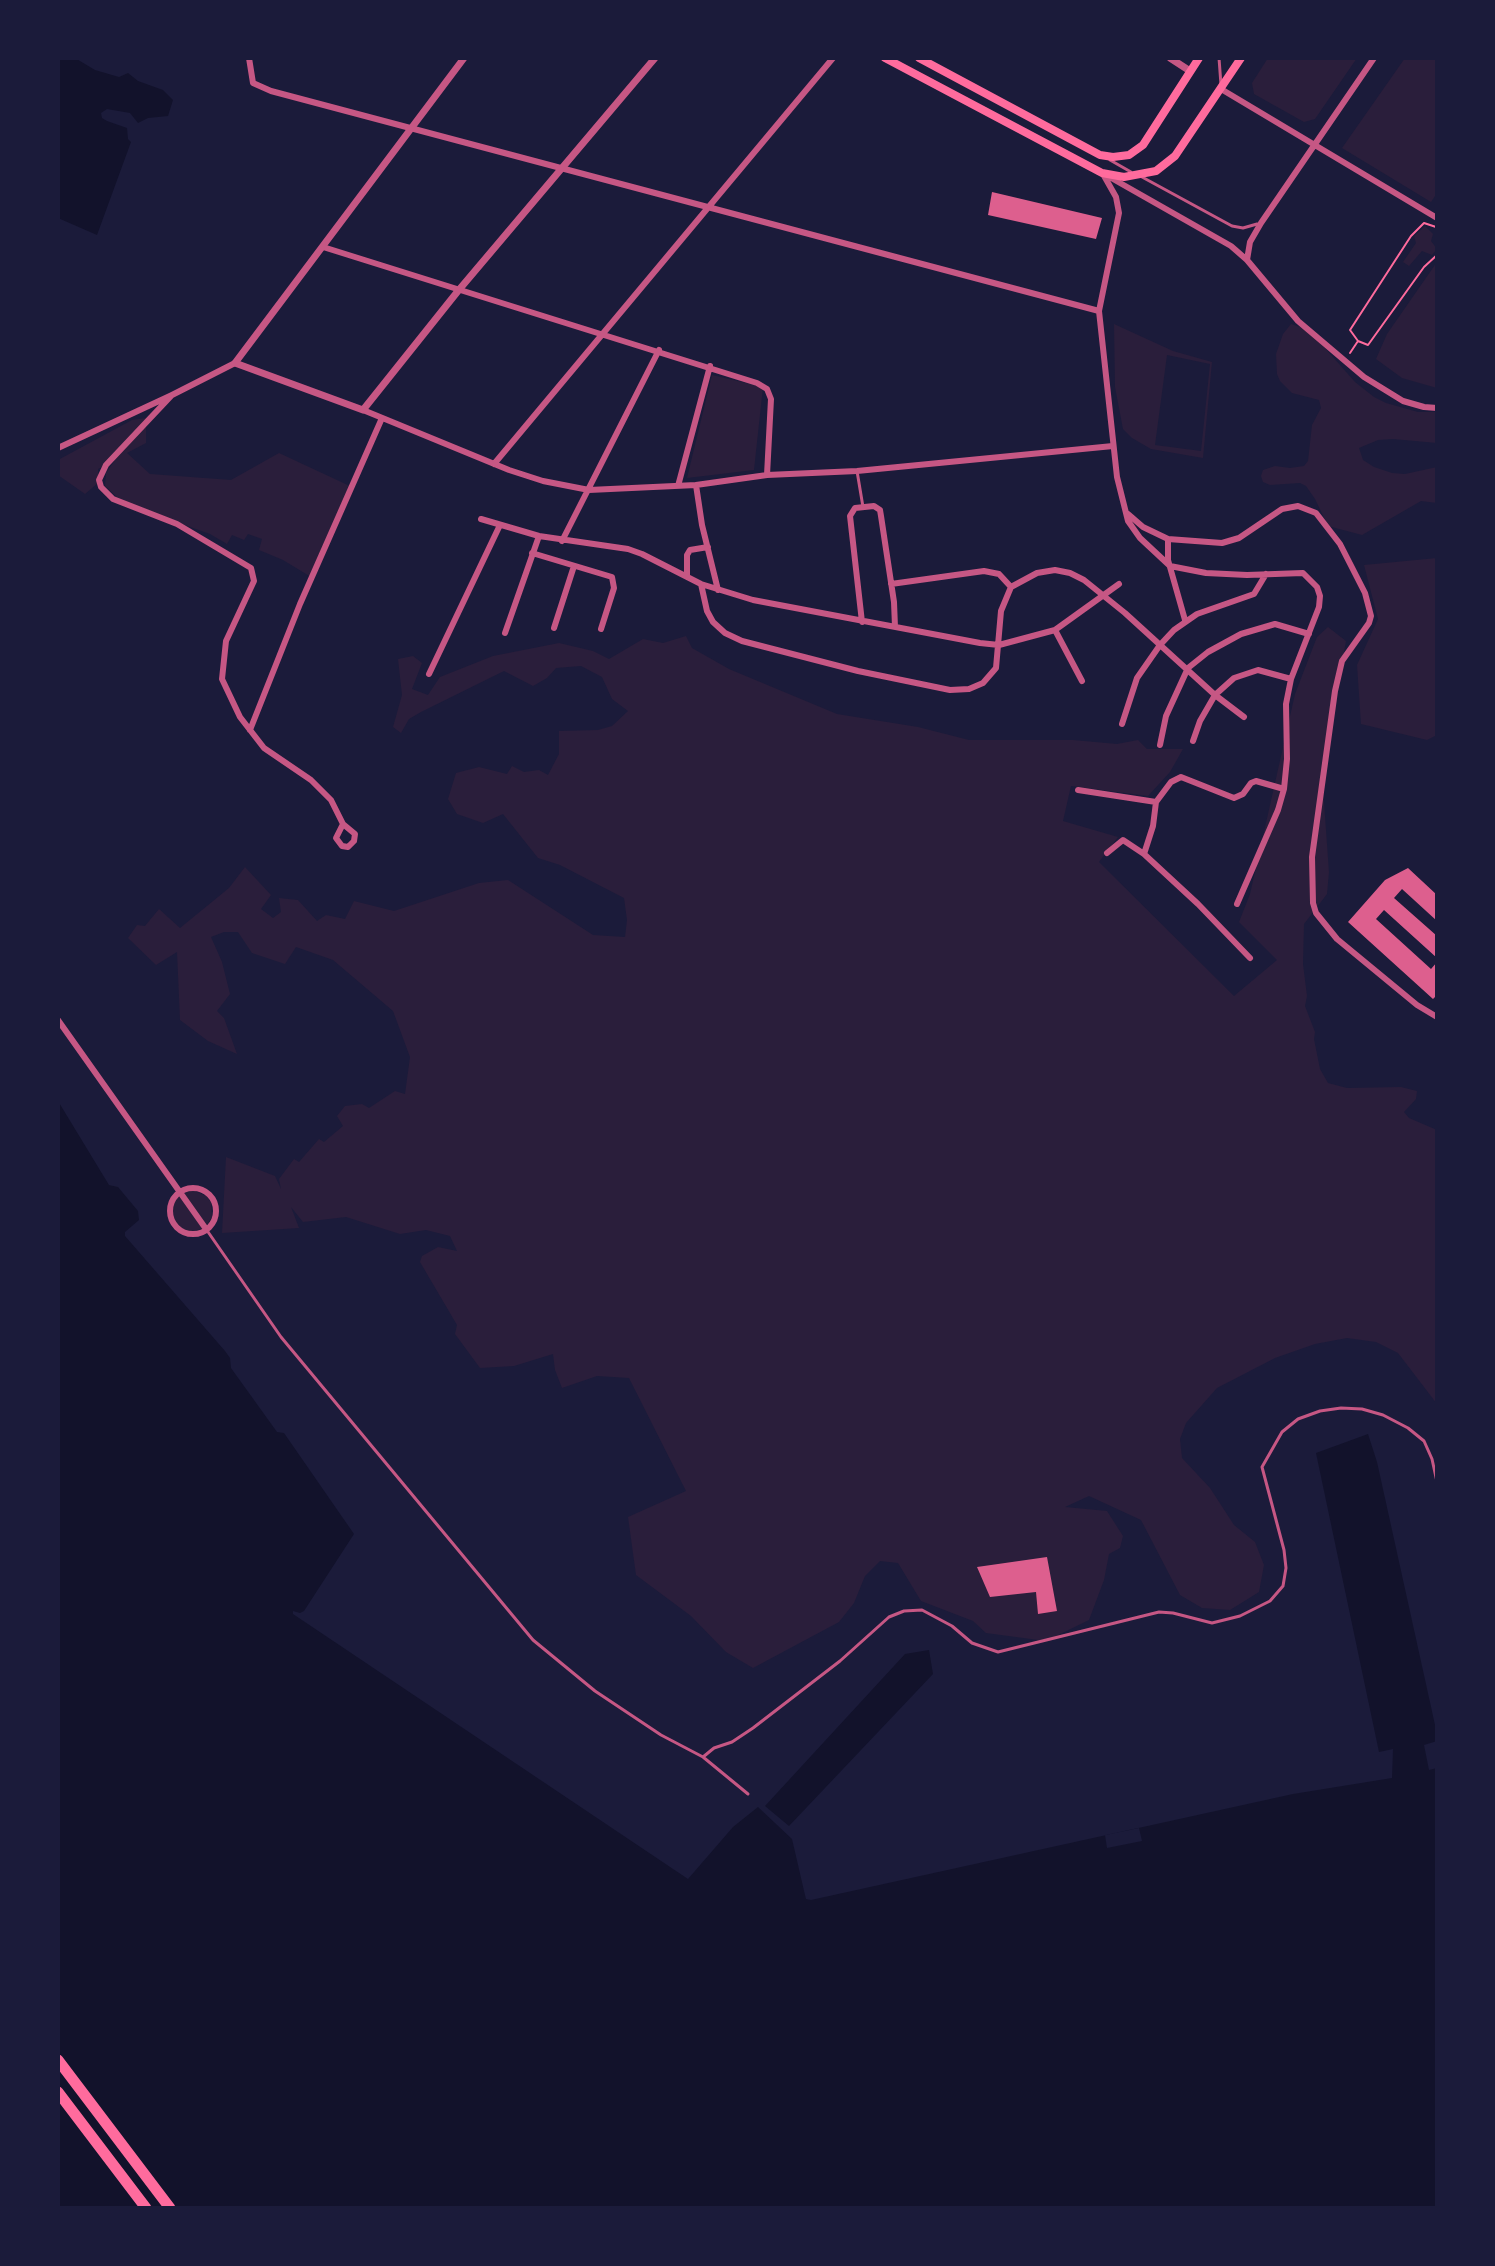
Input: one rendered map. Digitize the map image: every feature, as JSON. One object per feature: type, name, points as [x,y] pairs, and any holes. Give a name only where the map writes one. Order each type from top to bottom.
[{"type":"highway","points":[[58,2060],[170,2208]]},
{"type":"highway","points":[[58,2092],[146,2208]]},
{"type":"main road","points":[[885,58],[1104,174],[1139,176],[1161,168],[1175,156],[1241,58]]},
{"type":"main road","points":[[919,58],[1100,155],[1124,157],[1135,153],[1149,137],[1199,58]]},
{"type":"street","points":[[249,58],[251,79],[256,86],[1099,311]]},
{"type":"street","points":[[58,448],[235,363],[464,58]]},
{"type":"street","points":[[363,410],[458,291],[655,58]]},
{"type":"street","points":[[494,464],[833,58]]},
{"type":"street","points":[[1170,58],[1190,71]]},
{"type":"street","points":[[1247,260],[1250,242],[1261,223],[1374,58]]},
{"type":"street","points":[[1221,89],[1437,218]]},
{"type":"street","points":[[1104,174],[1219,238],[1247,260],[1292,316],[1344,362],[1392,396],[1437,408]]},
{"type":"street","points":[[1104,174],[1116,197],[1119,213],[1099,311],[1117,477],[1133,529],[1170,566],[1206,573],[1303,573],[1317,587],[1319,607],[1291,679],[1286,704],[1284,789],[1237,904]]},
{"type":"street","points":[[323,247],[750,380],[767,389],[771,399],[767,475]]},
{"type":"street","points":[[562,541],[659,350]]},
{"type":"street","points":[[235,363],[363,410],[494,464],[543,481],[589,490],[696,485],[767,475],[857,471],[1113,446]]},
{"type":"street","points":[[678,486],[710,366]]},
{"type":"street","points":[[172,395],[106,465],[99,480],[101,487],[113,499],[177,524],[251,568],[254,581],[226,641],[222,679],[231,700],[264,748],[325,792],[343,824]]},
{"type":"street","points":[[250,730],[300,604],[382,418]]},
{"type":"street","points":[[696,485],[718,590]]},
{"type":"street","points":[[1125,511],[1143,527],[1168,539],[1222,543],[1239,538],[1282,509],[1298,506],[1316,513],[1351,562],[1371,616],[1342,661],[1335,691],[1312,857],[1313,903],[1316,913],[1337,939],[1417,1005],[1437,1017]]},
{"type":"street","points":[[862,622],[850,516],[852,509],[877,507],[880,510],[895,627]]},
{"type":"street","points":[[481,519],[562,541],[628,549],[701,584],[753,600],[960,641],[999,645],[1055,630],[1119,584]]},
{"type":"street","points":[[429,674],[500,525]]},
{"type":"street","points":[[505,633],[539,536]]},
{"type":"street","points":[[1168,539],[1170,566],[1185,620]]},
{"type":"street","points":[[687,576],[687,555],[690,550],[708,547]]},
{"type":"street","points":[[532,553],[608,575],[614,581],[601,629]]},
{"type":"street","points":[[554,628],[574,566]]},
{"type":"street","points":[[701,584],[707,611],[713,622],[734,637],[858,671],[950,690],[969,689],[990,677],[996,668],[1001,611],[1011,587],[1037,573],[1055,570],[1070,573],[1103,595],[1244,717]]},
{"type":"street","points":[[891,584],[984,571],[999,574],[1011,587]]},
{"type":"street","points":[[1122,724],[1133,687],[1160,645],[1185,620],[1254,594],[1266,574]]},
{"type":"street","points":[[1160,745],[1166,716],[1188,668],[1208,652],[1241,634],[1275,624],[1309,634]]},
{"type":"street","points":[[1055,630],[1082,681]]},
{"type":"street","points":[[1193,741],[1215,695],[1234,678],[1258,670],[1291,679]]},
{"type":"street","points":[[1144,854],[1153,826],[1156,802],[1171,782],[1181,777],[1234,798],[1256,781],[1284,789]]},
{"type":"street","points":[[1078,790],[1156,802]]},
{"type":"street","points":[[1107,853],[1123,840],[1144,854],[1250,958]]},
{"type":"street","points":[[58,1020],[206,1229]]},
{"type":"street","points":[[185,1189],[199,1189],[211,1197],[216,1211],[206,1229],[191,1233],[177,1227],[170,1213],[179,1193],[185,1189]]},
{"type":"lane","points":[[1219,58],[1221,89]]},
{"type":"lane","points":[[1100,155],[1232,226],[1243,228],[1261,223]]},
{"type":"lane","points":[[857,471],[863,507]]},
{"type":"lane","points":[[206,1229],[281,1337],[533,1640],[595,1691],[661,1735],[703,1757],[748,1794]]},
{"type":"lane","points":[[703,1757],[714,1748],[732,1742],[763,1720],[840,1661],[895,1613],[922,1610],[952,1626],[972,1643],[998,1652],[1159,1612],[1212,1623],[1240,1616],[1270,1601],[1283,1586],[1286,1568],[1262,1467],[1282,1432],[1298,1419],[1341,1408],[1362,1409],[1383,1415],[1408,1428],[1424,1441],[1437,1482]]},
{"type":"path","points":[[1437,228],[1424,223],[1411,236],[1350,330],[1358,341],[1368,345],[1424,267],[1437,255]]},
{"type":"path","points":[[1344,362],[1358,341]]},
{"type":"shaded area","points":[[58,58],[75,58],[95,70],[119,77],[128,73],[138,81],[163,90],[173,100],[168,116],[148,118],[138,123],[130,113],[107,109],[101,113],[107,121],[127,128],[131,142],[97,235],[58,218]]},
{"type":"shaded area","points":[[1268,58],[1357,58],[1315,119],[1304,122],[1254,94],[1252,83]]},
{"type":"shaded area","points":[[1405,58],[1437,58],[1437,193],[1431,202],[1342,148]]},
{"type":"shaded area","points":[[1425,226],[1433,234],[1431,241],[1437,249],[1432,255],[1422,251],[1409,266],[1403,262],[1416,243],[1414,236]]},
{"type":"shaded area","points":[[1437,262],[1437,388],[1402,378],[1376,359],[1387,334]]},
{"type":"shaded area","points":[[1114,324],[1173,351],[1212,362],[1203,458],[1151,449],[1132,438],[1123,429],[1115,387]],"holes":[[[1167,355],[1210,364],[1201,451],[1155,445]]]},
{"type":"shaded area","points":[[1291,324],[1309,330],[1355,382],[1374,397],[1418,412],[1437,412],[1437,443],[1393,439],[1378,440],[1359,448],[1363,460],[1392,473],[1405,474],[1437,467],[1437,503],[1421,501],[1362,535],[1328,526],[1306,486],[1300,483],[1270,485],[1263,482],[1263,470],[1275,466],[1304,466],[1308,461],[1312,425],[1321,408],[1319,400],[1292,393],[1277,374],[1276,354],[1283,334]]},
{"type":"shaded area","points":[[712,375],[763,387],[754,470],[687,478]]},
{"type":"shaded area","points":[[146,418],[146,443],[127,453],[150,474],[231,480],[279,453],[352,487],[311,577],[259,550],[262,539],[248,534],[244,540],[232,535],[227,544],[210,534],[148,512],[117,497],[105,486],[106,473],[115,460],[98,469],[98,483],[85,494],[58,475],[58,460],[132,420]]},
{"type":"shaded area","points":[[1437,558],[1437,735],[1427,740],[1361,724],[1357,665],[1378,619],[1364,565]]},
{"type":"shaded area","points":[[1328,627],[1346,641],[1322,774],[1329,872],[1327,894],[1304,924],[1305,1006],[1315,1032],[1320,1069],[1328,1083],[1347,1088],[1401,1087],[1417,1091],[1416,1099],[1404,1112],[1409,1118],[1437,1130],[1437,1404],[1398,1353],[1376,1342],[1347,1338],[1315,1344],[1275,1358],[1217,1388],[1186,1423],[1180,1439],[1182,1458],[1210,1488],[1234,1525],[1255,1542],[1264,1565],[1259,1592],[1230,1610],[1202,1608],[1180,1595],[1141,1520],[1089,1496],[1065,1507],[1107,1511],[1123,1536],[1120,1548],[1109,1554],[1104,1580],[1089,1620],[1046,1641],[986,1633],[973,1621],[921,1601],[898,1563],[880,1561],[865,1576],[854,1603],[839,1622],[753,1668],[726,1652],[691,1616],[636,1575],[628,1517],[686,1491],[629,1378],[597,1376],[562,1388],[553,1354],[514,1366],[480,1368],[455,1334],[457,1325],[420,1262],[422,1256],[438,1247],[457,1251],[450,1236],[426,1230],[400,1234],[346,1217],[303,1222],[291,1207],[299,1228],[222,1233],[226,1157],[275,1176],[281,1189],[279,1179],[294,1159],[299,1162],[319,1139],[324,1142],[343,1126],[337,1116],[345,1106],[362,1104],[369,1108],[395,1091],[405,1094],[410,1057],[393,1011],[333,960],[296,947],[285,964],[252,953],[238,932],[224,932],[211,937],[222,962],[230,994],[217,1011],[224,1018],[237,1054],[208,1041],[180,1020],[177,952],[156,965],[128,938],[137,925],[145,926],[159,909],[180,928],[229,888],[245,867],[271,895],[261,909],[273,918],[281,912],[279,898],[298,900],[317,921],[326,915],[345,919],[354,901],[394,911],[479,883],[508,880],[593,935],[625,937],[627,920],[624,898],[560,865],[538,858],[503,814],[483,823],[457,814],[448,799],[456,773],[479,767],[507,774],[512,766],[524,772],[539,770],[548,775],[559,754],[559,731],[598,730],[612,726],[628,711],[612,699],[602,677],[581,666],[556,668],[533,686],[504,671],[409,719],[401,733],[393,727],[402,695],[398,659],[413,656],[422,663],[412,689],[428,695],[440,677],[493,656],[559,643],[593,651],[609,659],[643,639],[663,643],[686,636],[692,648],[729,669],[837,714],[918,727],[969,740],[1073,740],[1117,744],[1138,740],[1147,749],[1183,749],[1170,772],[1148,796],[1071,786],[1063,821],[1118,837],[1099,862],[1234,996],[1277,960],[1239,922],[1250,894],[1295,694],[1317,637]]},
{"type":"shaded area","points":[[58,1101],[109,1185],[118,1187],[138,1211],[139,1220],[125,1232],[125,1236],[225,1351],[231,1368],[277,1432],[284,1433],[354,1534],[304,1611],[293,1611],[293,1614],[688,1879],[733,1827],[758,1807],[792,1839],[806,1899],[811,1900],[1293,1794],[1392,1778],[1393,1749],[1379,1752],[1316,1453],[1368,1434],[1377,1462],[1437,1734],[1437,1741],[1424,1745],[1429,1770],[1437,1768],[1437,2208],[58,2208]]},
{"type":"shaded area","points":[[193,1190],[211,1202],[212,1217],[206,1226],[182,1194]]},
{"type":"shaded area","points":[[179,1196],[203,1229],[184,1230],[173,1219],[172,1206]]},
{"type":"shaded area","points":[[929,1650],[933,1674],[789,1826],[765,1806],[905,1654]]},
{"type":"pier","points":[[1139,1828],[1142,1841],[1107,1848],[1105,1835]]},
{"type":"building","points":[[992,192],[1102,218],[1096,239],[988,215]]},
{"type":"building","points":[[1408,868],[1437,895],[1437,921],[1402,889],[1394,898],[1437,936],[1437,958],[1384,910],[1376,919],[1431,969],[1437,962],[1437,995],[1433,999],[1348,922],[1385,880]]},
{"type":"building","points":[[1047,1557],[1057,1611],[1038,1614],[1036,1592],[990,1597],[977,1567]]}]
